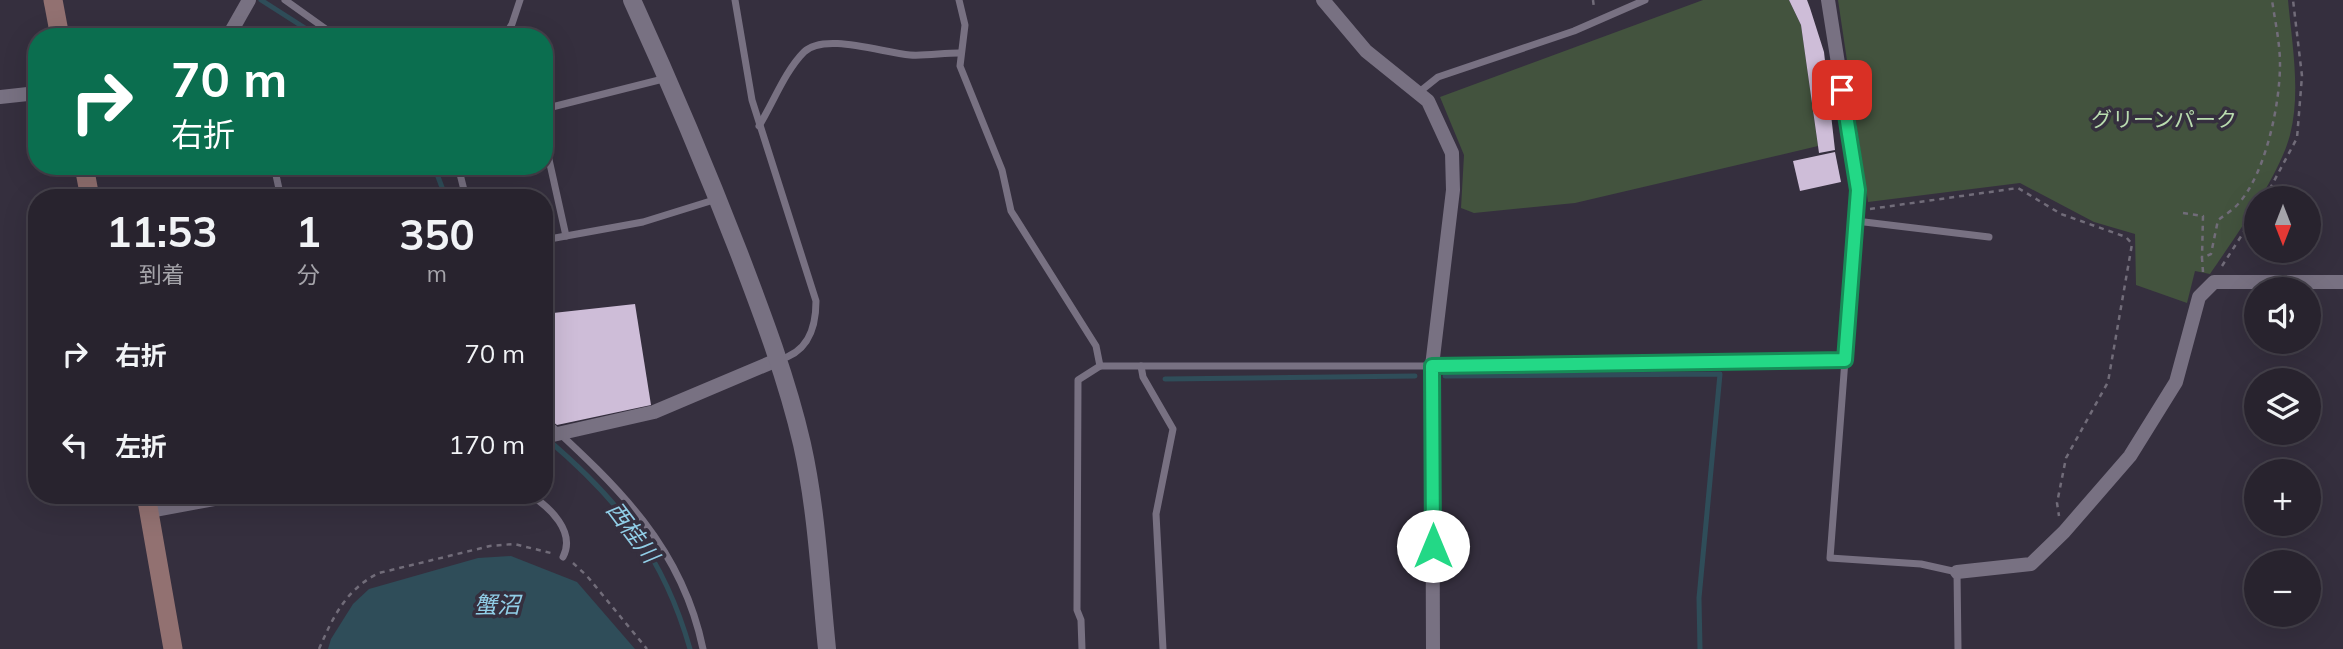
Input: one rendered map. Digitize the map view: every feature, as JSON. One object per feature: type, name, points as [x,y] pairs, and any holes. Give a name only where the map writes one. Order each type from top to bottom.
[{"type":"main road","points":[[53,0],[58,28]]},
{"type":"main road","points":[[147,504],[173,649]]},
{"type":"street","points":[[632,0],[668,77],[718,199],[777,360],[802,442],[811,488],[827,649]]},
{"type":"street","points":[[1323,0],[1366,51],[1418,93],[1434,110],[1448,139],[1454,163],[1432,366],[1433,649]]},
{"type":"street","points":[[1733,362],[1845,360],[1856,214],[1856,170],[1828,0]]},
{"type":"street","points":[[233,28],[246,5]]},
{"type":"street","points":[[0,97],[28,94]]},
{"type":"street","points":[[1957,572],[2031,564],[2064,532],[2130,456],[2176,382],[2199,297],[2211,285],[2343,282]]},
{"type":"street","points":[[553,435],[654,412],[777,360]]},
{"type":"lane","points":[[285,0],[324,28]]},
{"type":"lane","points":[[510,28],[520,0]]},
{"type":"lane","points":[[735,0],[752,100],[816,302],[816,318],[808,341],[788,358],[777,360]]},
{"type":"lane","points":[[959,0],[965,25],[959,53],[960,66],[1002,170],[1011,211],[1096,346],[1100,366]]},
{"type":"lane","points":[[1418,93],[1438,76],[1574,31],[1646,0]]},
{"type":"lane","points":[[759,126],[794,65],[806,50],[818,44],[834,43],[912,55],[959,53]]},
{"type":"lane","points":[[553,106],[668,77]]},
{"type":"lane","points":[[552,175],[566,236]]},
{"type":"lane","points":[[553,238],[643,222],[718,199]]},
{"type":"lane","points":[[1856,214],[1989,237]]},
{"type":"lane","points":[[1845,360],[1830,558],[1921,564],[1957,572],[1958,649]]},
{"type":"lane","points":[[1082,649],[1081,620],[1077,610],[1078,380],[1100,366],[1733,362]]},
{"type":"lane","points":[[1141,366],[1143,377],[1173,429],[1156,514],[1163,649]]},
{"type":"lane","points":[[553,435],[630,501],[650,527],[679,576],[703,649]]},
{"type":"lane","points":[[543,504],[549,508],[565,534],[568,543],[563,557]]},
{"type":"path","points":[[2202,258],[2211,254],[2218,220],[2239,203],[2261,163],[2271,127],[2278,99],[2280,63],[2272,0]]},
{"type":"path","points":[[2271,186],[2297,138],[2302,76],[2292,0]]},
{"type":"path","points":[[1856,214],[1870,209],[2018,188],[2061,215],[2126,237],[2132,244],[2108,382],[2066,458],[2057,503],[2064,532]]},
{"type":"path","points":[[2183,213],[2203,216],[2202,258],[2211,285]]},
{"type":"path","points":[[2211,285],[2228,252],[2244,230]]},
{"type":"path","points":[[318,649],[347,597],[362,581],[379,573],[466,551],[514,544],[563,557],[587,576],[647,649]]},
{"type":"green space","points":[[1703,0],[1789,0],[1801,25],[1818,146],[1575,203],[1474,213],[1461,208],[1464,155],[1440,97]]},
{"type":"green space","name":"グリーンパーク","points":[[1838,0],[2288,0],[2295,85],[2290,135],[2267,186],[2244,186],[2244,223],[2210,274],[2195,271],[2187,303],[2136,285],[2135,234],[2094,222],[2020,183],[1868,202]]},
{"type":"water","name":"蟹沼","points":[[511,556],[577,582],[635,649],[328,649],[331,639],[353,604],[369,589],[478,558]]},
{"type":"building","points":[[1789,0],[1807,0],[1824,52],[1835,150],[1819,153],[1801,25]]},
{"type":"building","points":[[1835,152],[1841,182],[1800,191],[1793,161]]},
{"type":"building","points":[[635,304],[651,405],[557,425],[553,422],[553,313]]},
{"type":"waterway","name":"西桂川","points":[[261,0],[305,28]]},
{"type":"waterway","name":"西桂川","points":[[437,175],[443,189]]},
{"type":"waterway","points":[[1445,376],[1720,374],[1699,598],[1700,649]]},
{"type":"waterway","points":[[1165,379],[1415,376]]},
{"type":"waterway","name":"西桂川","points":[[553,444],[596,485],[636,532],[667,586],[690,649]]},
{"type":"route","points":[[1433,546],[1432,366],[1845,360],[1858,190],[1842,90]]}]
